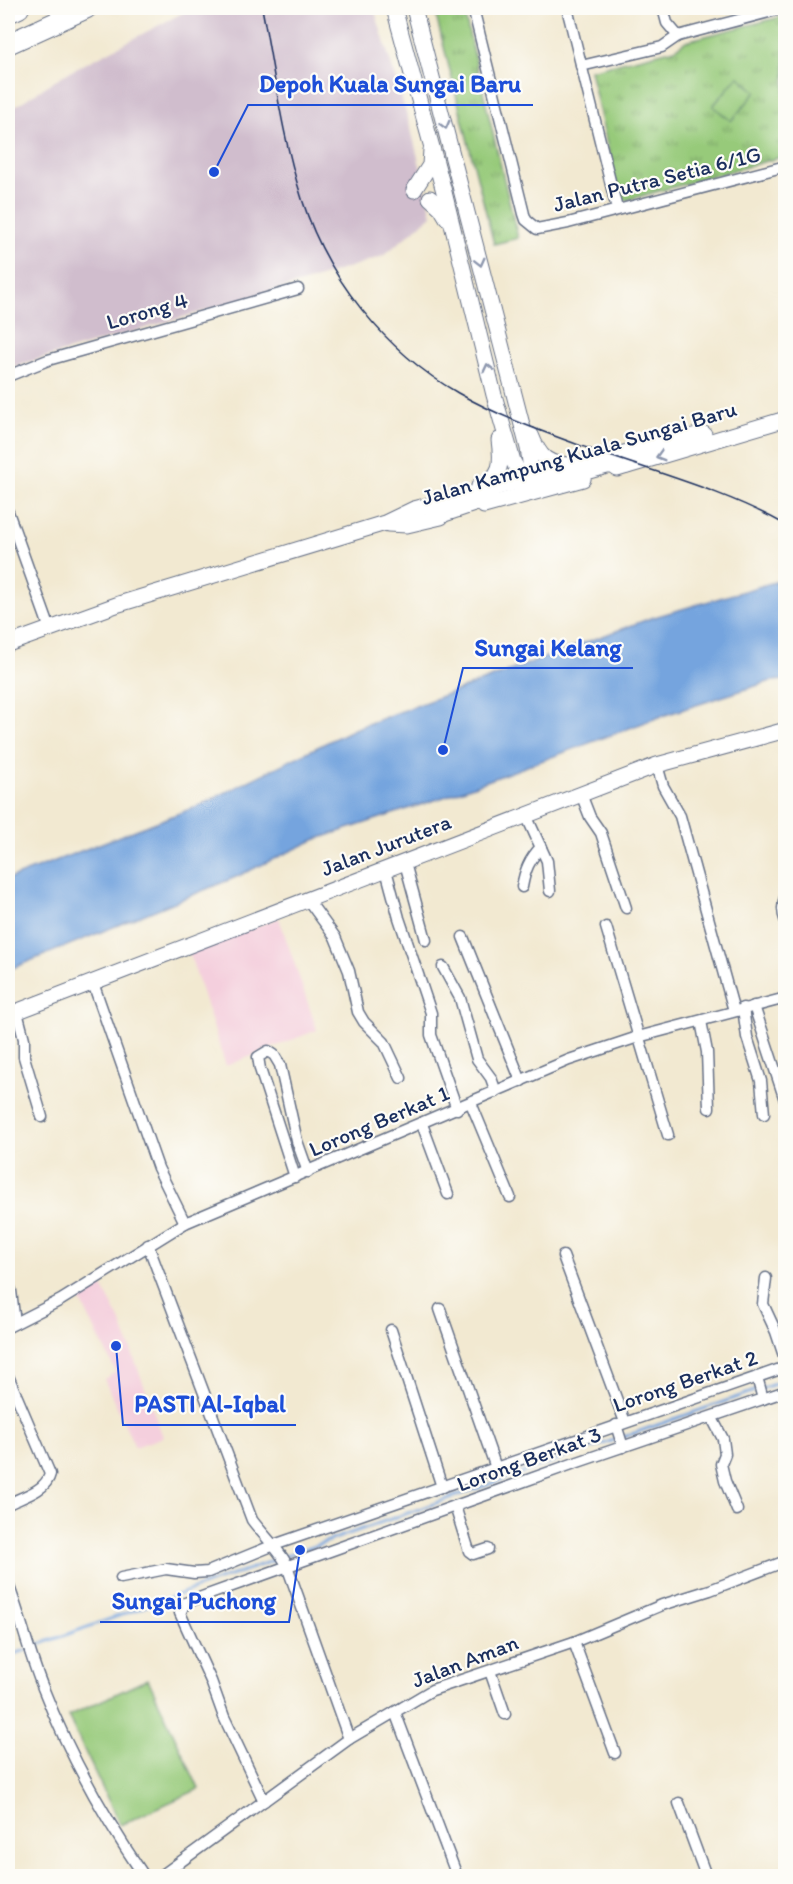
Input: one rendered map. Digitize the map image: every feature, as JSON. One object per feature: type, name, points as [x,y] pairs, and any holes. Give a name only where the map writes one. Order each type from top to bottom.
[{"type":"highway","points":[[8,13],[19,8]]},
{"type":"highway","points":[[8,44],[87,8]]},
{"type":"street","points":[[394,8],[432,145],[494,395],[519,474],[527,480],[540,482],[552,481],[607,466],[627,466]]},
{"type":"street","points":[[414,8],[528,448],[531,471],[527,480],[506,494],[433,518]]},
{"type":"street","name":"Jalan Putra Setia 6/1G","points":[[473,8],[524,214],[531,226],[537,229],[786,166]]},
{"type":"street","points":[[567,8],[617,209]]},
{"type":"street","points":[[663,8],[667,23],[678,36]]},
{"type":"street","points":[[581,66],[662,47],[678,36],[761,10],[784,8]]},
{"type":"street","points":[[414,190],[430,165],[432,145]]},
{"type":"street","points":[[443,188],[455,165]]},
{"type":"street","points":[[443,188],[466,205]]},
{"type":"street","points":[[430,198],[441,208],[453,228]]},
{"type":"street","name":"Lorong 4","points":[[8,376],[48,360],[298,289]]},
{"type":"street","points":[[512,385],[541,455],[548,461],[562,465],[582,465]]},
{"type":"street","points":[[414,509],[489,482],[495,476],[500,468],[501,455],[494,395]]},
{"type":"street","name":"Jalan Kampung Kuala Sungai Baru","points":[[385,523],[407,525],[533,493],[786,419]]},
{"type":"street","name":"Jalan Kampung Kuala Sungai Baru","points":[[8,644],[119,604],[385,523],[414,509],[666,441],[754,428]]},
{"type":"street","points":[[8,513],[50,629]]},
{"type":"street","name":"Jalan Jurutera","points":[[12,1013],[657,765],[786,730]]},
{"type":"street","points":[[657,765],[663,786],[680,816],[744,1008],[786,1103]]},
{"type":"street","points":[[581,795],[590,817],[601,833],[626,908]]},
{"type":"street","points":[[526,816],[549,868],[550,891]]},
{"type":"street","points":[[522,887],[531,858],[541,847]]},
{"type":"street","points":[[405,862],[426,940]]},
{"type":"street","points":[[386,870],[399,918],[431,1012],[431,1035],[457,1109]]},
{"type":"street","points":[[786,895],[783,902],[783,915],[786,922]]},
{"type":"street","points":[[308,900],[335,937],[349,971],[358,1012],[364,1022],[384,1042],[401,1078]]},
{"type":"street","points":[[606,927],[668,1135]]},
{"type":"street","points":[[463,937],[521,1081]]},
{"type":"street","points":[[443,967],[460,999],[477,1059],[491,1078],[496,1092]]},
{"type":"street","points":[[93,982],[158,1168],[185,1223]]},
{"type":"street","name":"Lorong Berkat 1","points":[[11,1325],[62,1300],[185,1223],[569,1060],[638,1037],[786,998]]},
{"type":"street","points":[[744,1008],[747,1037],[760,1081],[764,1114]]},
{"type":"street","points":[[12,1013],[24,1039],[24,1057],[42,1117]]},
{"type":"street","points":[[701,1021],[707,1052],[709,1108]]},
{"type":"street","points":[[295,1177],[260,1069],[258,1057],[268,1052],[274,1055],[280,1065],[297,1141],[308,1172]]},
{"type":"street","points":[[471,1103],[510,1197]]},
{"type":"street","points":[[422,1124],[448,1194]]},
{"type":"street","points":[[148,1245],[252,1520],[277,1548],[287,1565],[349,1739]]},
{"type":"street","points":[[563,1256],[620,1423],[623,1446]]},
{"type":"street","points":[[766,1278],[763,1304],[786,1362]]},
{"type":"street","points":[[8,1282],[11,1291],[11,1325]]},
{"type":"street","points":[[440,1309],[496,1468]]},
{"type":"street","points":[[391,1330],[442,1487]]},
{"type":"street","name":"Lorong Berkat 2","points":[[121,1578],[166,1569],[194,1574],[208,1572],[620,1423],[786,1366]]},
{"type":"street","points":[[8,1376],[50,1474],[49,1479],[40,1488],[8,1504]]},
{"type":"street","points":[[757,1377],[763,1400]]},
{"type":"street","name":"Lorong Berkat 3","points":[[264,1801],[224,1717],[212,1681],[180,1613],[185,1603],[623,1446],[712,1418],[786,1391]]},
{"type":"street","points":[[712,1418],[723,1439],[725,1454],[720,1464],[737,1510]]},
{"type":"street","points":[[565,1443],[572,1464]]},
{"type":"street","points":[[455,1506],[469,1551],[473,1554],[488,1549]]},
{"type":"street","name":"Jalan Aman","points":[[161,1876],[349,1739],[432,1690],[574,1642],[662,1605],[710,1590],[786,1561]]},
{"type":"street","points":[[8,1584],[30,1653],[57,1720],[114,1832],[144,1876]]},
{"type":"street","points":[[574,1642],[615,1752]]},
{"type":"street","points":[[490,1671],[504,1714]]},
{"type":"street","points":[[395,1712],[457,1876]]},
{"type":"street","points":[[679,1803],[706,1876]]},
{"type":"shaded area","points":[[192,8],[374,8],[411,129],[432,215],[383,256],[311,280],[8,368],[8,111],[62,76]]},
{"type":"shaded area","points":[[279,918],[317,1030],[226,1066],[189,952]]},
{"type":"shaded area","points":[[100,1282],[120,1320],[163,1437],[135,1447],[104,1379],[116,1372],[77,1293]]},
{"type":"green space","points":[[434,8],[463,8],[518,238],[494,244]]},
{"type":"green space","points":[[785,16],[785,156],[620,202],[590,70],[675,49],[686,41]]},
{"type":"green space","points":[[738,76],[756,92],[731,121],[713,106]]},
{"type":"green space","points":[[148,1679],[199,1789],[120,1825],[68,1716]]},
{"type":"water","points":[[785,579],[785,680],[771,681],[662,716],[441,798],[314,840],[236,877],[8,970],[8,879],[198,806],[354,729],[651,618]]},
{"type":"waterway","points":[[623,1437],[786,1380]]},
{"type":"waterway","points":[[286,1556],[617,1439]]},
{"type":"waterway","points":[[32,1647],[280,1558]]},
{"type":"waterway","points":[[8,1656],[26,1650]]},
{"type":"tram line","points":[[262,8],[289,152],[302,199],[313,228],[343,284],[383,334],[431,376],[489,409],[570,442],[713,492],[786,525]]},
{"type":"place","name":"Depoh Kuala Sungai Baru","points":[[214,172]]},
{"type":"place","name":"Sungai Kelang","points":[[443,750]]},
{"type":"place","name":"PASTI Al-Iqbal","points":[[116,1346]]},
{"type":"place","name":"Sungai Puchong","points":[[300,1550]]}]
